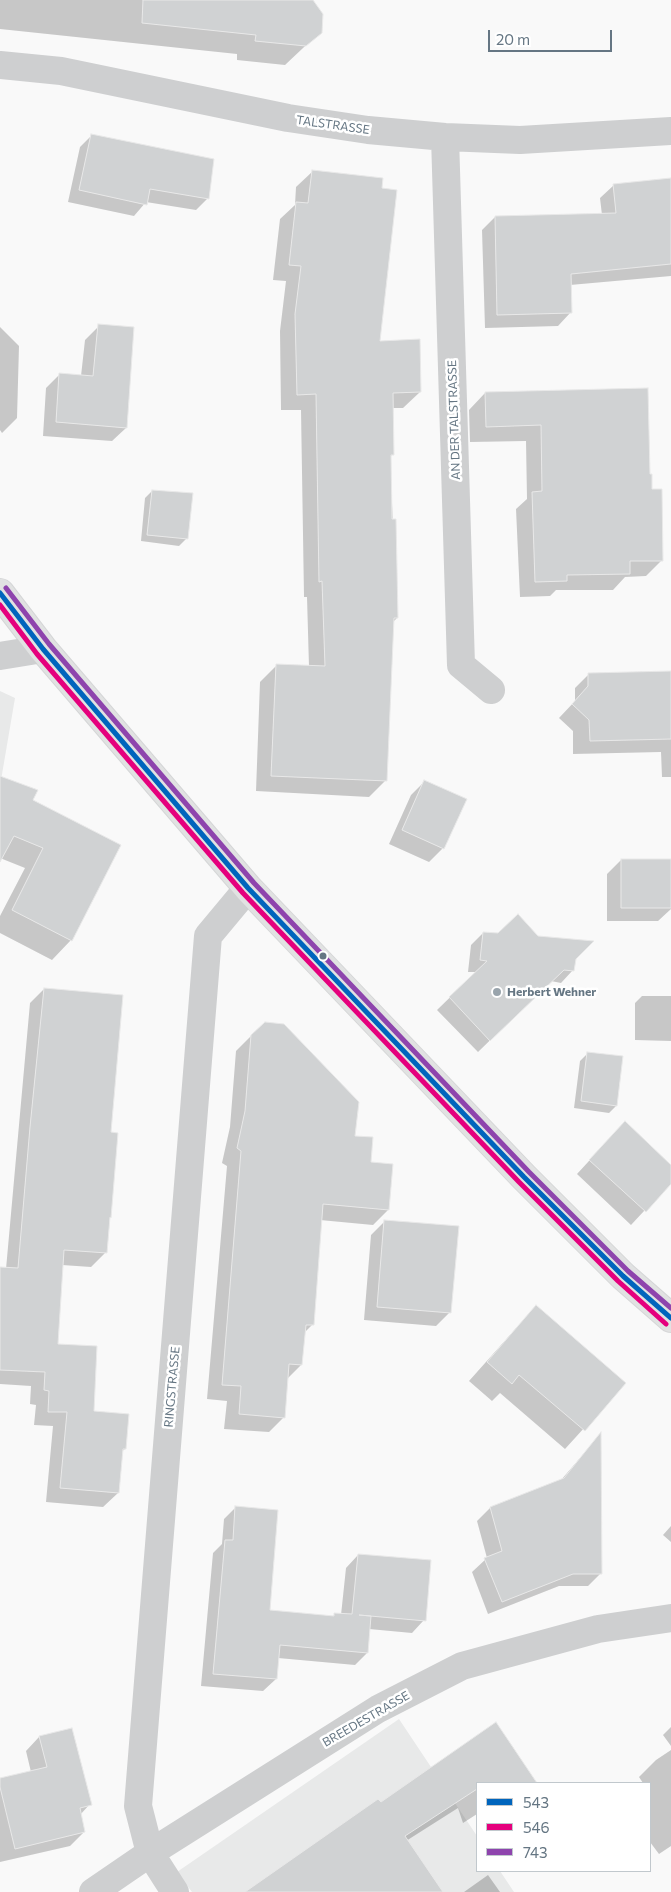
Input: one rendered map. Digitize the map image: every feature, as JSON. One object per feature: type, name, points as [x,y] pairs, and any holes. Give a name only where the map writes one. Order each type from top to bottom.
[{"type":"street","name":"TALSTRASSE","points":[[0,65],[61,71],[288,118],[368,130],[445,137],[520,140],[671,131]]},
{"type":"street","name":"AN DER TALSTRASSE","points":[[445,137],[461,665],[491,690]]},
{"type":"street","points":[[0,594],[43,649],[248,888],[524,1177],[623,1276],[671,1318]]},
{"type":"street","points":[[0,656],[43,649]]},
{"type":"street","name":"RINGSTRASSE","points":[[175,1892],[150,1853],[138,1806],[208,936],[248,888]]},
{"type":"street","name":"BREEDESTRASSE","points":[[93,1892],[150,1853],[378,1709],[462,1666],[598,1629],[671,1618]]},
{"type":"shaded area","points":[[0,691],[15,698],[0,786]]},
{"type":"shaded area","points":[[399,1719],[476,1834],[476,1872],[501,1872],[514,1892],[192,1892],[177,1872]]},
{"type":"building","points":[[143,0],[313,0],[323,14],[322,33],[306,46],[255,41],[256,35],[142,23]]},
{"type":"building","points":[[91,134],[214,159],[209,199],[150,189],[147,205],[79,190]]},
{"type":"building","points":[[312,170],[383,178],[382,188],[397,190],[380,341],[420,339],[421,392],[393,393],[394,455],[391,455],[392,519],[396,519],[398,618],[394,618],[387,781],[271,776],[276,664],[325,666],[322,581],[319,582],[316,394],[297,395],[295,314],[301,266],[289,265],[296,202],[308,203]]},
{"type":"building","points":[[671,178],[671,264],[571,274],[572,313],[497,315],[495,216],[616,213],[613,184]]},
{"type":"building","points":[[98,324],[134,327],[127,428],[56,422],[59,373],[93,376]]},
{"type":"building","points":[[648,388],[650,474],[652,474],[652,489],[662,489],[663,561],[630,561],[630,574],[567,575],[567,581],[535,582],[532,492],[542,491],[541,425],[486,427],[485,392]]},
{"type":"building","points":[[152,490],[193,493],[188,539],[147,535]]},
{"type":"building","points":[[671,671],[671,739],[590,741],[589,720],[572,704],[588,686],[588,673]]},
{"type":"building","points":[[0,776],[38,790],[33,800],[121,845],[72,941],[12,910],[43,848],[14,836],[0,862]]},
{"type":"building","points":[[424,780],[467,799],[444,849],[402,830]]},
{"type":"building","points":[[621,859],[671,859],[671,908],[621,908]]},
{"type":"building","points":[[518,914],[538,936],[594,941],[576,959],[574,971],[564,970],[490,1041],[449,997],[487,961],[480,960],[483,932],[498,933]]},
{"type":"building","points":[[44,988],[123,995],[111,1132],[118,1133],[107,1253],[64,1250],[58,1344],[97,1346],[94,1411],[129,1414],[126,1449],[123,1449],[119,1493],[60,1488],[67,1412],[48,1412],[49,1391],[44,1390],[45,1372],[0,1370],[0,1267],[18,1268]]},
{"type":"building","points":[[265,1022],[284,1024],[359,1102],[355,1136],[373,1137],[371,1162],[393,1164],[389,1210],[323,1204],[314,1325],[306,1325],[302,1365],[289,1364],[285,1418],[239,1414],[241,1386],[222,1385],[241,1151],[237,1148],[245,1111],[251,1035]]},
{"type":"building","points":[[587,1052],[623,1056],[617,1106],[581,1101]]},
{"type":"building","points":[[625,1121],[671,1165],[671,1184],[646,1212],[589,1160]]},
{"type":"building","points":[[384,1220],[459,1226],[451,1313],[377,1307]]},
{"type":"building","points":[[536,1305],[626,1383],[585,1431],[519,1375],[512,1384],[487,1362]]},
{"type":"building","points":[[601,1432],[602,1574],[573,1574],[502,1602],[484,1558],[502,1551],[490,1507],[564,1478]]},
{"type":"building","points":[[235,1506],[278,1510],[270,1610],[334,1616],[334,1613],[352,1614],[358,1554],[431,1560],[426,1621],[371,1616],[368,1653],[280,1645],[277,1679],[213,1674],[225,1540],[233,1540]]},
{"type":"building","points":[[496,1722],[536,1782],[476,1782],[476,1790],[405,1836],[443,1892],[245,1892],[378,1799],[381,1802]]},
{"type":"building","points":[[72,1728],[92,1805],[80,1808],[85,1832],[15,1849],[0,1787],[0,1778],[47,1767],[39,1736]]},
{"type":"transit line","name":"743","points":[[6,588],[49,644],[254,883],[529,1172],[628,1271],[671,1308]]},
{"type":"transit line","name":"543","points":[[0,593],[43,649],[248,888],[524,1177],[623,1276],[671,1318]]},
{"type":"transit line","name":"546","points":[[0,605],[37,654],[243,893],[519,1182],[618,1281],[666,1324]]},
{"type":"place","name":"Herbert Wehner","points":[[497,992]]}]
